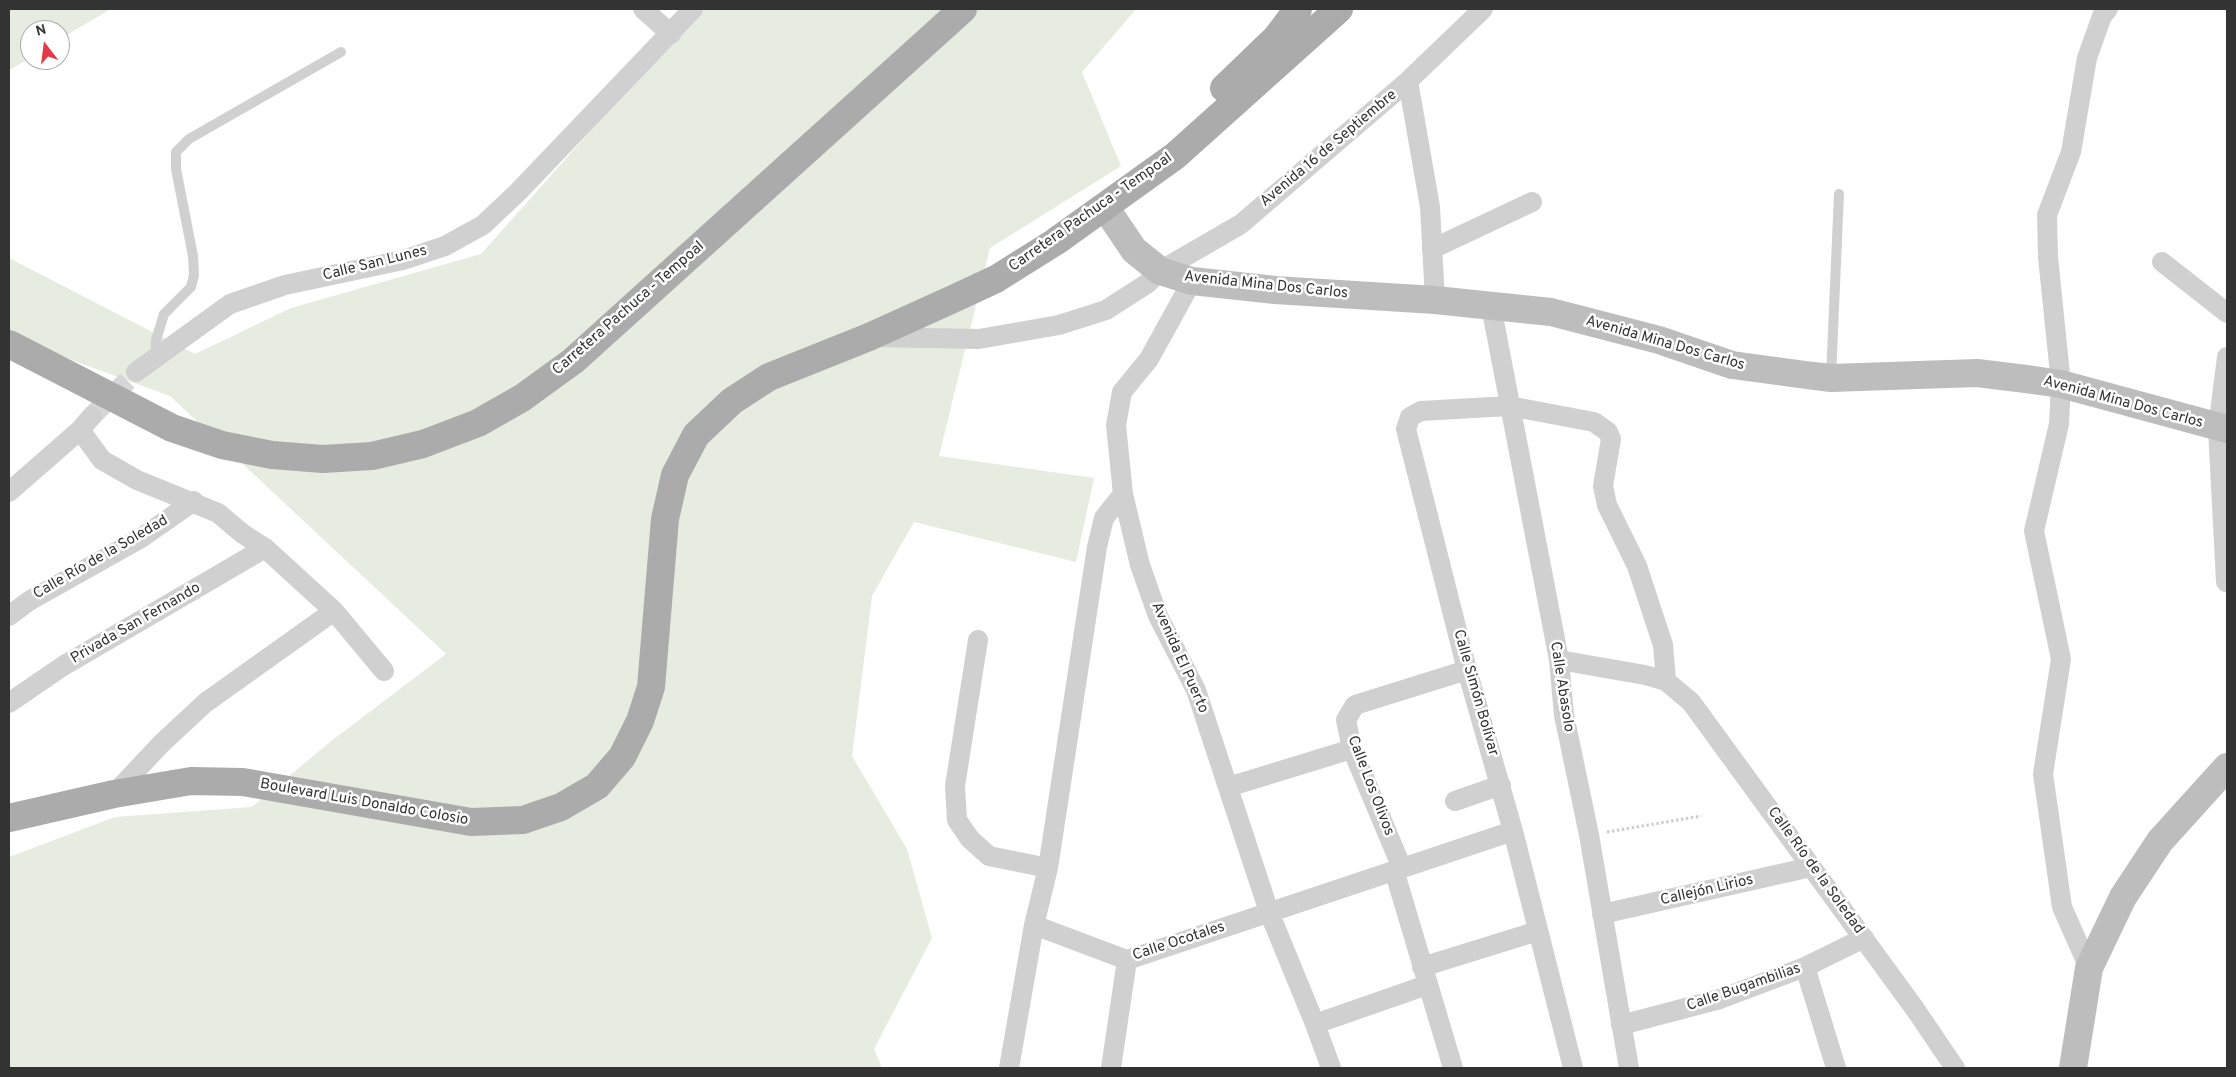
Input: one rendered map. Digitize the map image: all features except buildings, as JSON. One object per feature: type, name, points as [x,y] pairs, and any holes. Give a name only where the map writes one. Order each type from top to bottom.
[{"type":"main road","name":"Carretera Pachuca - Tempoal","points":[[9,344],[172,428],[222,446],[272,456],[323,460],[372,456],[423,444],[478,423],[522,398],[573,362],[963,9]]},
{"type":"main road","points":[[1175,156],[1204,109],[1277,37],[1298,9]]},
{"type":"main road","name":"Carretera Pachuca - Tempoal","points":[[675,474],[696,435],[732,401],[769,377],[869,337],[996,278],[1105,207],[1175,156],[1339,9]]},
{"type":"main road","name":"Boulevard Luis Donaldo Colosio","points":[[9,818],[114,794],[191,782],[243,782],[471,822],[523,820],[561,807],[597,786],[622,757],[640,721],[651,687],[665,519],[675,474]]},
{"type":"street","points":[[643,9],[671,34]]},
{"type":"street","name":"Calle San Lunes","points":[[136,372],[230,304],[285,285],[403,260],[445,246],[483,224],[671,34],[693,9]]},
{"type":"street","name":"Avenida 16 de Septiembre","points":[[1160,271],[1241,224],[1408,81],[1483,9]]},
{"type":"street","points":[[2089,968],[2062,907],[2043,774],[2062,659],[2034,531],[2059,424],[2061,384],[2048,257],[2047,215],[2057,184],[2071,152],[2086,58],[2102,16],[2108,9]]},
{"type":"street","points":[[1408,81],[1430,207],[1435,300]]},
{"type":"street","points":[[1432,249],[1532,202]]},
{"type":"street","name":"Avenida Mina Dos Carlos","points":[[1105,207],[1134,250],[1160,271],[1192,280],[1275,290],[1435,300],[1551,312],[1659,340],[1732,365],[1830,378],[1977,373],[2061,384],[2223,428]]},
{"type":"street","points":[[2162,262],[2227,313]]},
{"type":"street","points":[[869,337],[979,339],[1059,326],[1106,310],[1148,283],[1160,271]]},
{"type":"street","name":"Avenida El Puerto","points":[[1192,280],[1149,359],[1122,392],[1116,425],[1123,494],[1140,565],[1158,616],[1196,690],[1269,912],[1331,1068]]},
{"type":"street","name":"Calle Abasolo","points":[[1491,306],[1558,660],[1564,715],[1589,835],[1620,1025],[1629,1068]]},
{"type":"street","points":[[2226,582],[2223,428],[2227,357]]},
{"type":"street","name":"Calle Simón Bolívar","points":[[1573,1068],[1501,785],[1467,670],[1406,429],[1410,417],[1421,411],[1509,406],[1594,422],[1608,432],[1611,439],[1603,486],[1607,505],[1640,574],[1663,645],[1666,681]]},
{"type":"street","points":[[9,492],[86,423],[102,460],[137,480],[218,513],[243,534],[265,548],[334,611],[384,671]]},
{"type":"street","points":[[1009,1068],[1034,925],[1048,868],[1097,547],[1104,518],[1123,494]]},
{"type":"street","name":"Calle Río de la Soledad","points":[[9,616],[29,601],[142,538],[194,502]]},
{"type":"street","name":"Privada San Fernando","points":[[9,702],[63,666],[265,548]]},
{"type":"street","points":[[114,794],[161,744],[205,703],[334,611]]},
{"type":"street","points":[[978,640],[955,786],[957,820],[970,839],[989,856],[1048,868]]},
{"type":"street","points":[[1558,660],[1666,681]]},
{"type":"street","name":"Calle Los Olivos","points":[[1398,869],[1352,749],[1346,720],[1355,705],[1467,670]]},
{"type":"street","name":"Calle Río de la Soledad","points":[[1666,681],[1690,702],[1864,938],[1955,1068]]},
{"type":"street","points":[[1228,787],[1352,749]]},
{"type":"street","points":[[2073,1068],[2089,968],[2123,897],[2160,841],[2227,768]]},
{"type":"street","points":[[1454,801],[1501,785]]},
{"type":"street","points":[[1269,912],[1513,831]]},
{"type":"street","name":"Callejón Lirios","points":[[1602,914],[1811,867]]},
{"type":"street","points":[[1398,869],[1425,976],[1453,1068]]},
{"type":"street","name":"Calle Ocotales","points":[[1034,925],[1127,960],[1269,912]]},
{"type":"street","points":[[1315,1024],[1425,976],[1538,931]]},
{"type":"street","name":"Calle Bugambilias","points":[[1620,1025],[1720,999],[1805,967],[1864,938]]},
{"type":"street","points":[[1111,1068],[1127,960]]},
{"type":"street","points":[[1805,967],[1836,1068]]},
{"type":"lane","points":[[156,356],[156,340],[164,314],[191,287],[194,275],[193,256],[176,169],[176,152],[189,139],[341,52]]},
{"type":"lane","points":[[1830,378],[1839,194]]},
{"type":"path","points":[[1589,835],[1701,816]]},
{"type":"shaded area","points":[[9,9],[111,9],[70,33],[70,20],[20,20],[20,64],[9,70]]},
{"type":"shaded area","points":[[699,9],[1136,9],[1082,72],[1121,166],[990,248],[939,456],[1094,478],[1076,562],[914,522],[872,596],[852,756],[907,849],[932,938],[874,1049],[882,1068],[9,1068],[9,857],[115,817],[252,807],[330,742],[446,654],[170,396],[9,337],[9,258],[195,354],[291,308],[481,254]]},
{"type":"tunnel","points":[[92,416],[136,372]]}]
